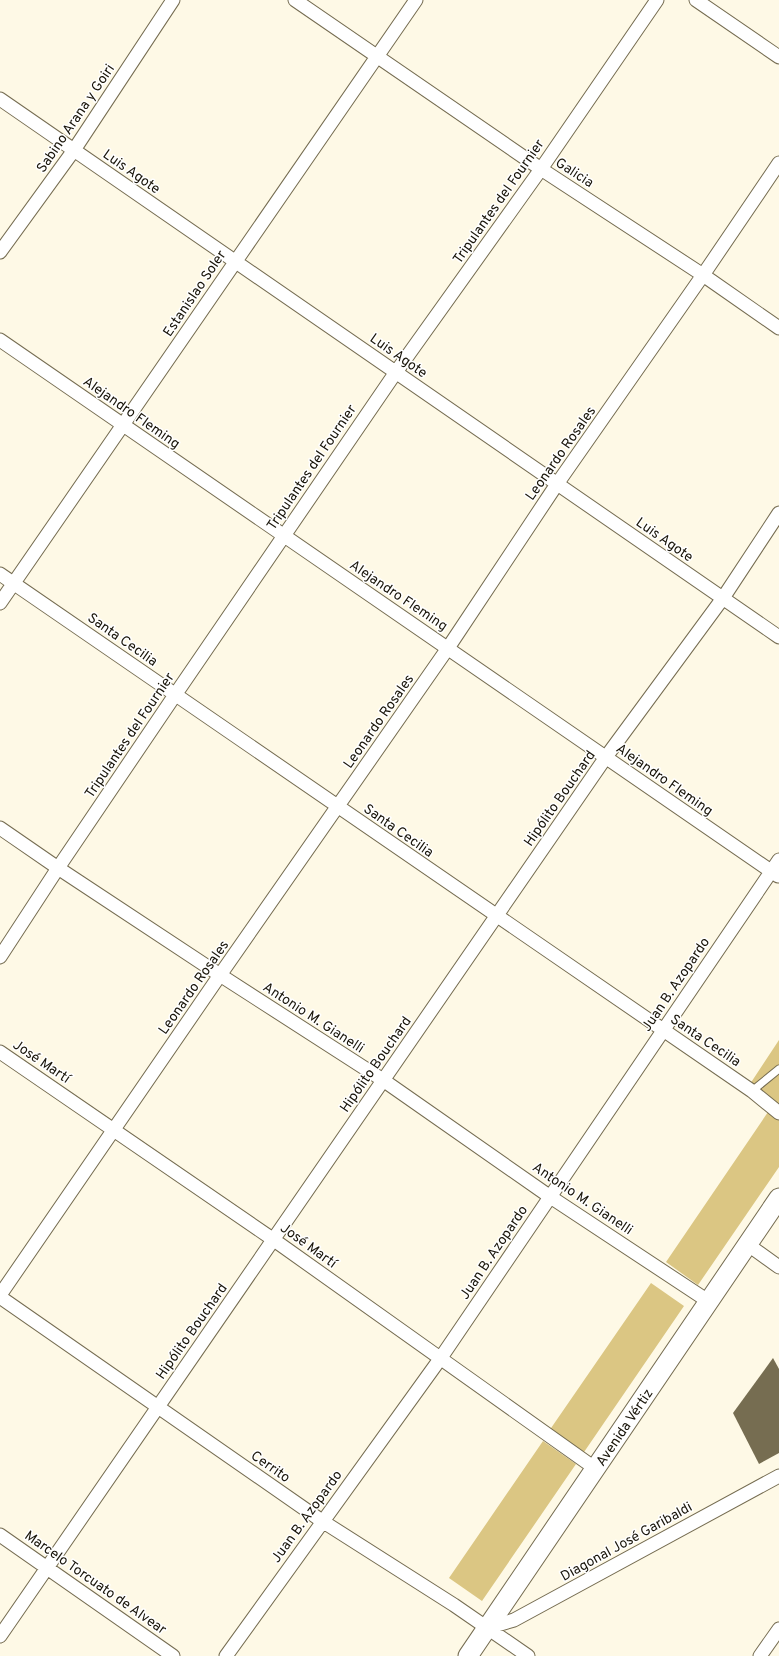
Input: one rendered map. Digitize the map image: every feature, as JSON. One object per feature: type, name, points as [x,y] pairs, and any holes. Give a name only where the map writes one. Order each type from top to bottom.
[{"type":"street","name":"Sabino Arana y Goiri","points":[[0,252],[74,150],[173,0]]},
{"type":"street","name":"Galicia","points":[[296,0],[541,169],[703,275],[779,328]]},
{"type":"street","name":"Estanislao Soler","points":[[0,603],[416,0]]},
{"type":"street","name":"Tripulantes del Fournier","points":[[0,957],[58,868],[175,695],[396,372],[541,169],[657,0]]},
{"type":"street","points":[[696,0],[779,57]]},
{"type":"street","name":"Luis Agote","points":[[0,99],[779,637]]},
{"type":"street","name":"Leonardo Rosales","points":[[0,1296],[220,975],[448,648],[557,484],[779,163]]},
{"type":"street","name":"Alejandro Fleming","points":[[0,340],[606,757],[776,869]]},
{"type":"street","name":"Hipólito Bouchard","points":[[0,1636],[606,757],[723,598],[779,513]]},
{"type":"street","name":"Santa Cecilia","points":[[0,574],[752,1092],[779,1113]]},
{"type":"street","name":"Antonio M. Gianelli","points":[[0,828],[220,975],[383,1080],[550,1196],[708,1301]]},
{"type":"street","name":"Juan B. Azopardo","points":[[226,1656],[440,1359],[662,1030],[776,869]]},
{"type":"street","name":"José Martí","points":[[0,1052],[274,1240],[596,1469]]},
{"type":"street","name":"Avenida Vértiz","points":[[468,1656],[779,1198]]},
{"type":"street","points":[[747,1244],[779,1267]]},
{"type":"street","name":"Cerrito","points":[[0,1296],[322,1521],[528,1656]]},
{"type":"street","name":"Diagonal José Garibaldi","points":[[487,1628],[514,1620],[779,1476]]},
{"type":"street","name":"Marcelo Torcuato de Alvear","points":[[0,1535],[173,1656]]},
{"type":"street","points":[[760,1656],[779,1628]]},
{"type":"lane","points":[[752,1092],[779,1069]]},
{"type":"shaded area","points":[[779,1040],[779,1107],[750,1084]]},
{"type":"shaded area","points":[[768,1112],[779,1120],[779,1167],[698,1285],[666,1262]]},
{"type":"shaded area","points":[[651,1283],[684,1306],[582,1455],[549,1431]]},
{"type":"shaded area","points":[[543,1441],[576,1464],[482,1601],[449,1578]]},
{"type":"building","points":[[773,1358],[779,1369],[779,1453],[759,1464],[733,1413]]}]
